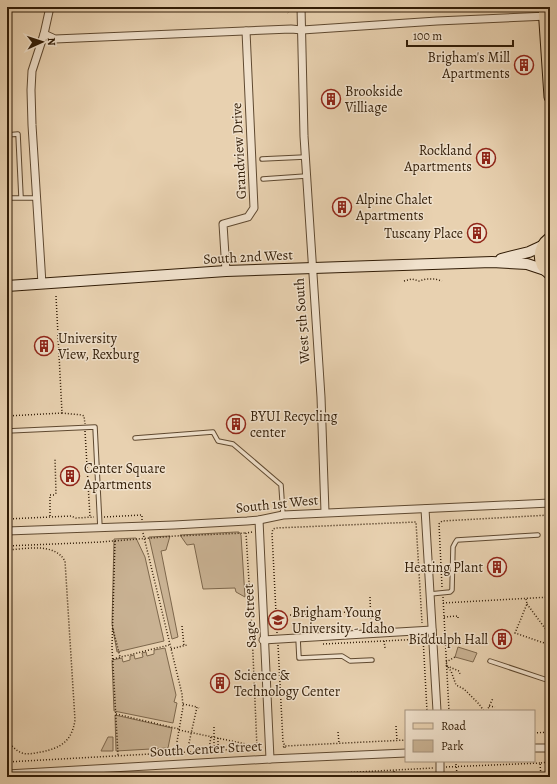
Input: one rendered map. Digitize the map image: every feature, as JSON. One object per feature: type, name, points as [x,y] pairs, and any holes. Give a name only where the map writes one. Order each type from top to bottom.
[{"type":"main road","points":[[546,13],[550,97]]},
{"type":"main road","points":[[547,239],[540,252],[540,258],[541,265],[548,272]]},
{"type":"main road","name":"South 2nd West","points":[[492,262],[529,252],[547,239]]},
{"type":"main road","name":"South 2nd West","points":[[7,286],[226,271],[492,262],[527,264],[548,272]]},
{"type":"street","points":[[42,284],[31,90],[32,71],[44,34],[50,7]]},
{"type":"street","name":"West 5th South","points":[[301,7],[305,157],[321,397],[325,512]]},
{"type":"street","points":[[44,34],[55,39],[302,30],[546,13]]},
{"type":"street","name":"Grandview Drive","points":[[226,271],[223,224],[248,217],[254,208],[246,32]]},
{"type":"street","name":"South 1st West","points":[[7,531],[258,520],[283,515],[325,512],[550,503]]},
{"type":"street","points":[[425,509],[436,710]]},
{"type":"street","name":"Sage Street","points":[[258,520],[270,759]]},
{"type":"street","points":[[264,640],[432,630]]},
{"type":"street","points":[[535,748],[550,748]]},
{"type":"street","name":"South Center Street","points":[[7,774],[24,775],[270,759],[405,753]]},
{"type":"lane","points":[[7,135],[18,134],[21,197]]},
{"type":"lane","points":[[262,159],[305,157]]},
{"type":"lane","points":[[263,179],[306,176]]},
{"type":"lane","points":[[7,198],[36,198]]},
{"type":"lane","points":[[7,431],[95,427],[100,528]]},
{"type":"lane","points":[[135,438],[212,432],[218,441],[233,444],[281,485],[283,515]]},
{"type":"lane","points":[[430,594],[451,592],[453,588],[453,547],[457,540],[538,535]]},
{"type":"lane","points":[[298,638],[299,658],[342,656],[350,661],[372,660]]},
{"type":"lane","points":[[490,661],[550,681]]},
{"type":"path","points":[[281,7],[288,13]]},
{"type":"path","points":[[404,281],[412,279],[419,281],[426,279],[442,281]]},
{"type":"path","points":[[56,296],[62,413]]},
{"type":"path","points":[[7,416],[62,413],[84,416],[90,517]]},
{"type":"path","points":[[7,519],[50,516],[50,495],[54,495],[56,493],[54,459]]},
{"type":"path","points":[[142,515],[142,520]]},
{"type":"path","points":[[449,710],[439,524],[442,521],[550,515]]},
{"type":"path","points":[[416,522],[427,710]]},
{"type":"path","points":[[7,546],[255,532]]},
{"type":"path","points":[[143,533],[184,707],[175,753]]},
{"type":"path","points":[[7,762],[258,748],[246,533]]},
{"type":"path","points":[[115,541],[113,659],[118,756]]},
{"type":"path","points":[[7,550],[48,549],[59,553],[65,561],[75,720],[74,729],[69,737],[61,746],[51,750],[36,753],[23,753],[7,741]]},
{"type":"path","points":[[370,597],[371,634]]},
{"type":"path","points":[[443,603],[550,597]]},
{"type":"path","points":[[526,599],[527,604],[550,636]]},
{"type":"path","points":[[527,604],[515,633],[550,645]]},
{"type":"path","points":[[290,615],[370,611]]},
{"type":"path","points":[[444,617],[455,615],[458,616],[458,618]]},
{"type":"path","points":[[113,626],[120,657]]},
{"type":"path","points":[[182,626],[184,646]]},
{"type":"path","points":[[318,644],[423,639]]},
{"type":"path","points":[[384,641],[385,648]]},
{"type":"path","points":[[113,659],[170,645]]},
{"type":"path","points":[[171,649],[187,645]]},
{"type":"path","points":[[446,664],[455,657]]},
{"type":"path","points":[[547,660],[550,659]]},
{"type":"path","points":[[446,664],[459,671],[460,674]]},
{"type":"path","points":[[446,664],[451,671],[456,685],[464,689],[485,710]]},
{"type":"path","points":[[487,710],[492,698]]},
{"type":"path","points":[[183,704],[198,707],[187,752]]},
{"type":"path","points":[[489,706],[495,707]]},
{"type":"path","points":[[116,714],[191,733],[246,744],[249,749]]},
{"type":"path","points":[[535,733],[549,732],[549,717]]},
{"type":"path","points":[[396,726],[397,740]]},
{"type":"path","points":[[214,727],[214,751]]},
{"type":"path","points":[[338,732],[339,743]]},
{"type":"path","points":[[209,751],[211,736]]},
{"type":"path","points":[[218,738],[218,750]]},
{"type":"path","points":[[283,746],[285,746],[285,749]]},
{"type":"path","points":[[264,777],[292,775],[318,776],[440,769],[456,765],[550,762]]},
{"type":"path","points":[[540,763],[541,777]]},
{"type":"path","points":[[546,763],[550,768]]},
{"type":"path","points":[[456,765],[457,774]]},
{"type":"path","points":[[394,771],[394,777]]},
{"type":"green space","points":[[239,532],[241,535],[245,597],[236,592],[235,588],[203,589],[194,544],[187,545],[180,535]]},
{"type":"green space","points":[[170,536],[166,550],[161,551],[178,637],[172,639],[149,537]]},
{"type":"green space","points":[[136,538],[145,557],[164,641],[117,652],[112,624],[114,539]]},
{"type":"green space","points":[[458,647],[477,653],[473,662],[455,657]]},
{"type":"green space","points":[[165,648],[176,695],[174,702],[177,703],[173,723],[114,711],[112,660],[122,658],[123,662],[130,660],[130,656],[134,655],[135,659],[143,657],[142,653],[146,652],[147,656],[154,654],[154,650]]},
{"type":"green space","points":[[115,715],[172,728],[168,748],[116,751]]},
{"type":"green space","points":[[108,737],[113,737],[113,751],[101,751]]},
{"type":"place","name":"Brigham's Mill Apartments","points":[[524,65]]},
{"type":"place","name":"Brookside Villiage","points":[[331,99]]},
{"type":"place","name":"Rockland Apartments","points":[[486,158]]},
{"type":"place","name":"Alpine Chalet Apartments","points":[[342,207]]},
{"type":"place","name":"Tuscany Place","points":[[477,233]]},
{"type":"place","name":"University View, Rexburg","points":[[44,346]]},
{"type":"place","name":"BYUI Recycling center","points":[[236,424]]},
{"type":"place","name":"Center Square Apartments","points":[[70,476]]},
{"type":"place","name":"Heating Plant","points":[[497,567]]},
{"type":"place","name":"Brigham Young University - Idaho","points":[[278,620]]},
{"type":"place","name":"Biddulph Hall","points":[[502,639]]},
{"type":"place","name":"Science & Technology Center","points":[[220,683]]}]
